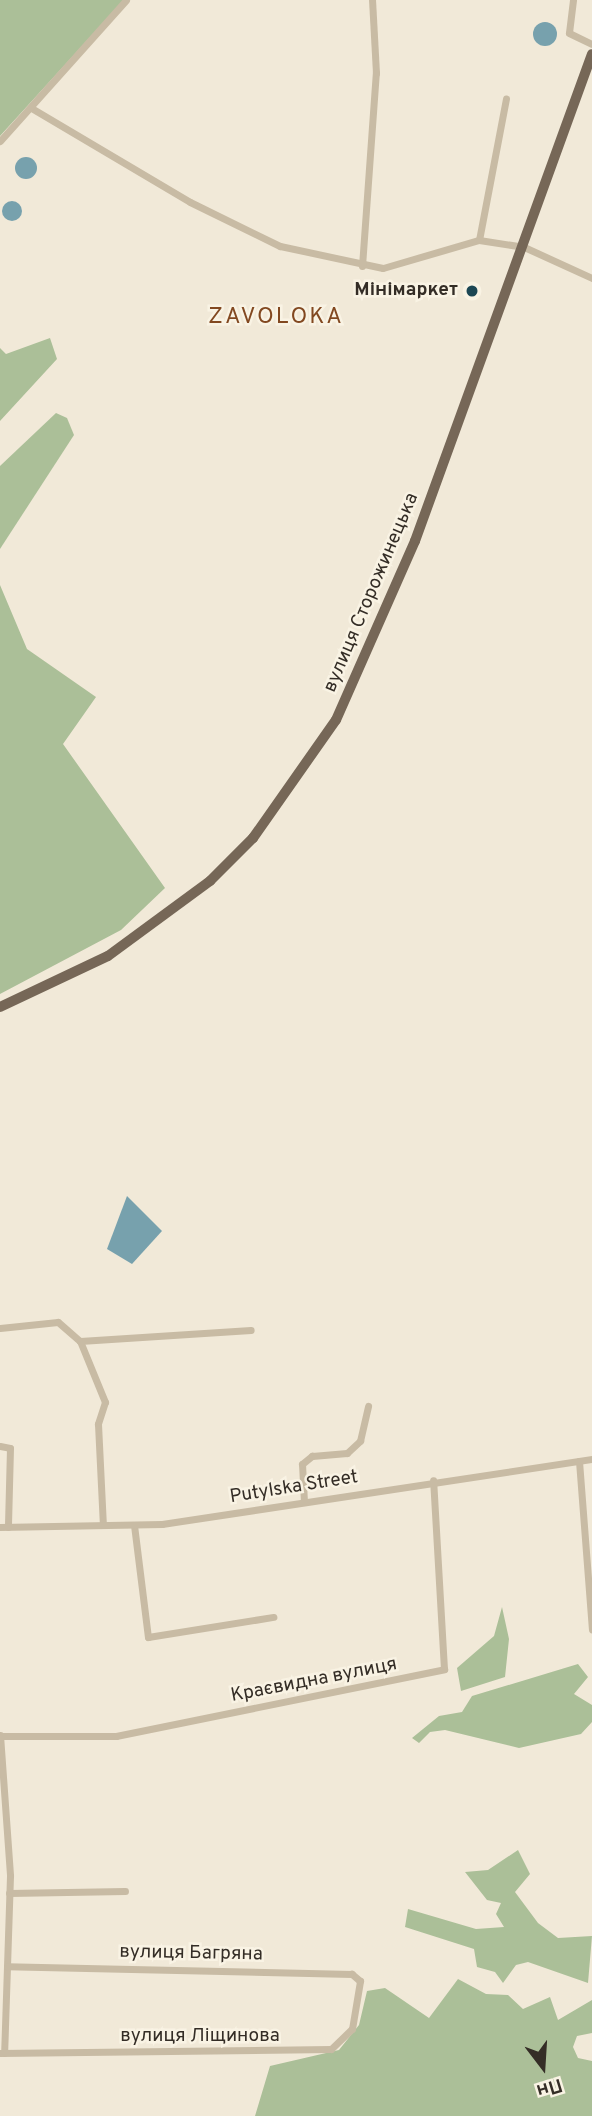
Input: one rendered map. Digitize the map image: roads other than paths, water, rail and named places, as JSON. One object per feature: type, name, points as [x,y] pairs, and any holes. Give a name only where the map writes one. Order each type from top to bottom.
[{"type":"main road","name":"вулиця Сторожинецька","points":[[0,1007],[108,956],[170,914],[253,838],[337,720],[376,636],[524,247],[592,54]]},
{"type":"street","points":[[0,141],[33,109],[126,0]]},
{"type":"street","points":[[362,266],[376,73],[372,0]]},
{"type":"street","points":[[573,0],[569,33],[592,44]]},
{"type":"street","points":[[479,240],[506,99]]},
{"type":"street","points":[[33,109],[245,232],[362,266],[407,265],[479,240],[524,247],[592,278]]},
{"type":"street","points":[[0,1328],[58,1322],[80,1341],[105,1402],[98,1424],[103,1525]]},
{"type":"street","points":[[80,1341],[251,1330]]},
{"type":"street","points":[[304,1502],[302,1464],[312,1456],[347,1453],[360,1441],[368,1406]]},
{"type":"street","points":[[0,1446],[10,1448],[4,1527]]},
{"type":"street","name":"Putylska Street","points":[[4,1527],[134,1525],[592,1459]]},
{"type":"street","points":[[579,1461],[592,1629]]},
{"type":"street","name":"Краєвидна вулиця","points":[[0,1736],[116,1737],[444,1669],[433,1480]]},
{"type":"street","points":[[134,1525],[148,1637],[273,1617]]},
{"type":"street","points":[[0,1736],[9,1863],[2,2053]]},
{"type":"street","points":[[0,1862],[9,1863]]},
{"type":"street","points":[[9,1893],[125,1891]]},
{"type":"street","name":"вулиця Багряна","points":[[7,1966],[352,1974],[360,1979],[358,1992]]},
{"type":"street","name":"вулиця Ліщинова","points":[[2,2053],[331,2049],[352,2029],[358,1992]]},
{"type":"water","points":[[545,22],[556,29],[557,34],[550,45],[545,46],[534,39],[533,34],[540,23]]},
{"type":"water","points":[[26,157],[34,160],[37,168],[34,176],[26,179],[18,176],[15,168],[18,160]]},
{"type":"water","points":[[12,201],[19,204],[22,211],[19,218],[12,221],[5,218],[2,211],[5,204]]},
{"type":"water","points":[[127,1196],[162,1231],[132,1264],[107,1249]]},
{"type":"place","name":"Мінімаркет","points":[[472,291]]},
{"type":"district","name":"ZAVOLOKA","points":[[276,318]]}]
